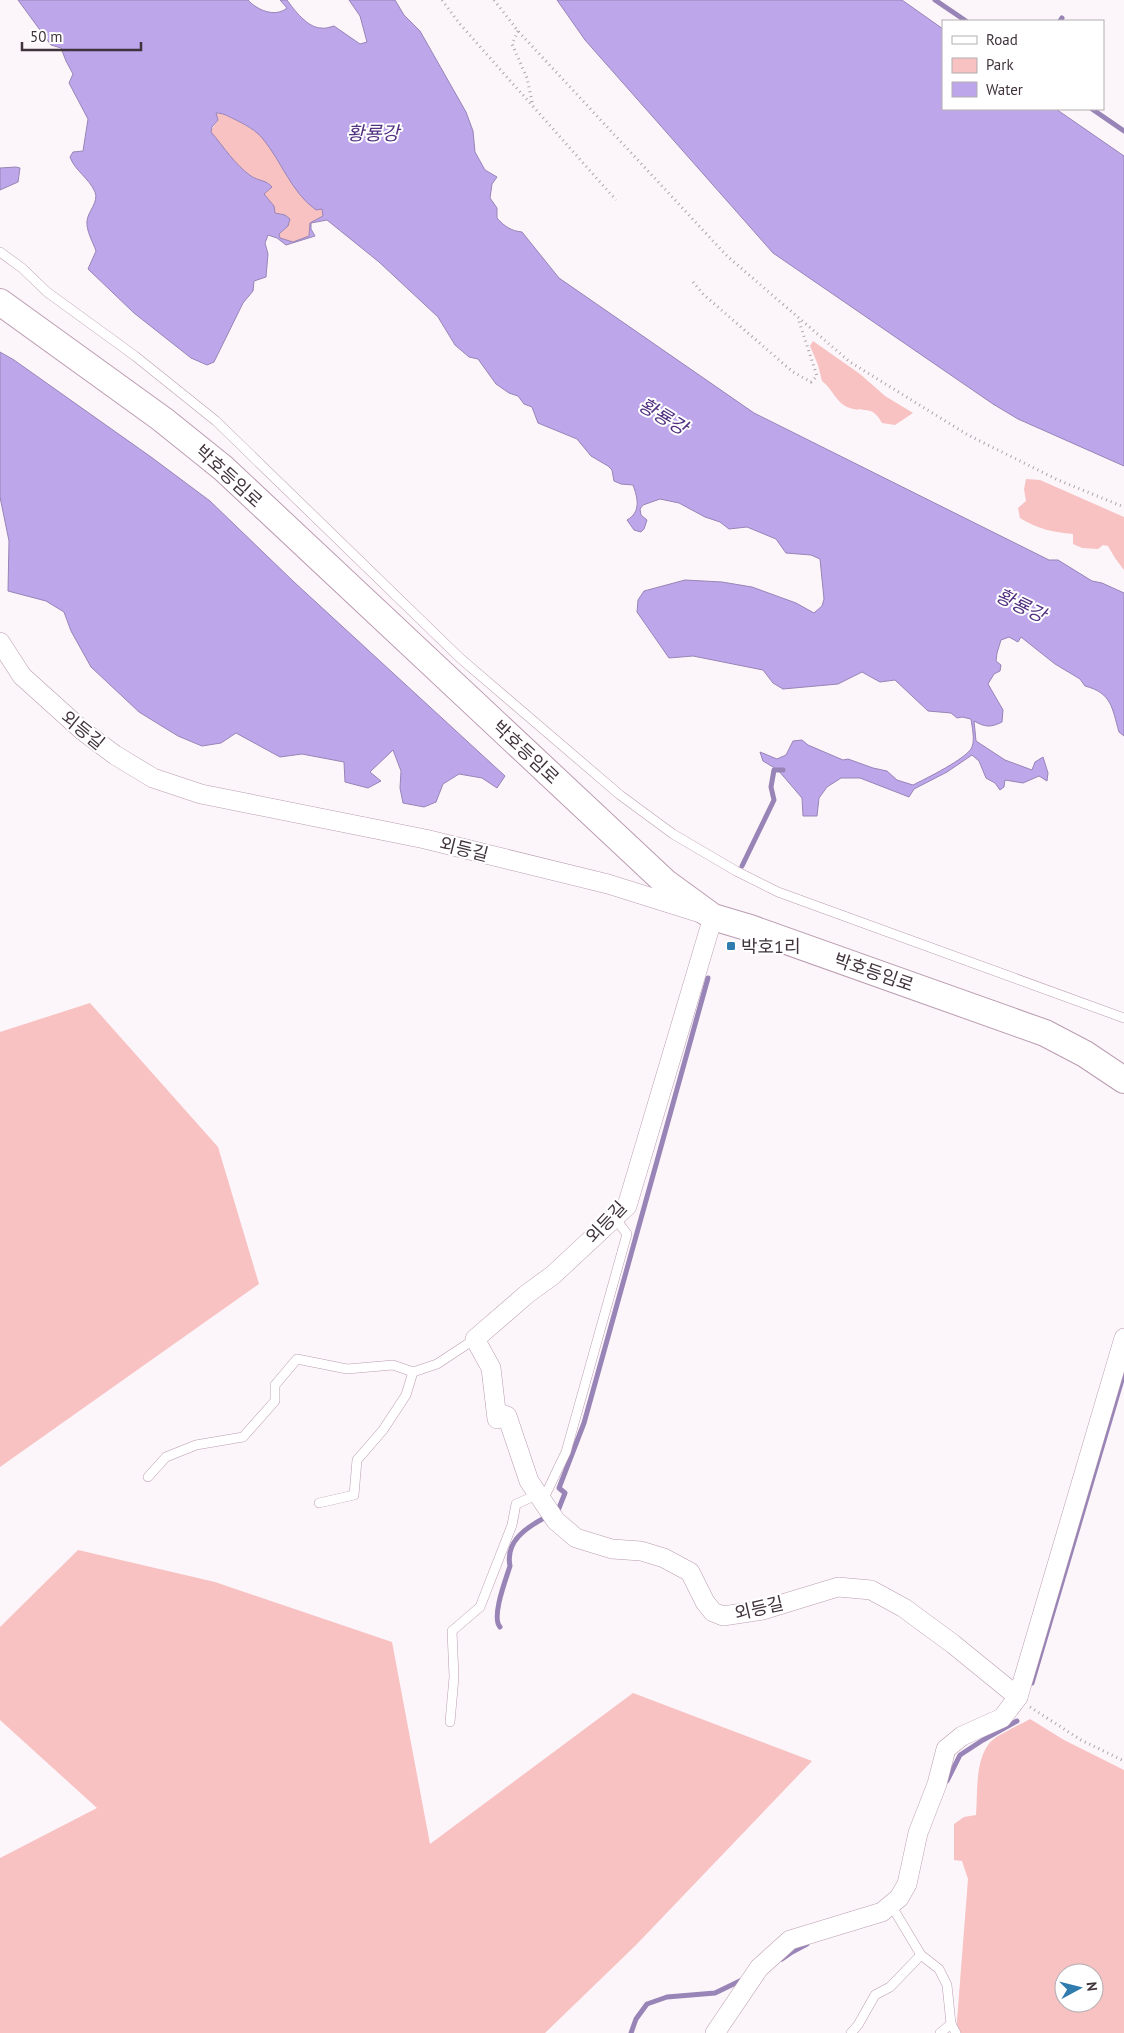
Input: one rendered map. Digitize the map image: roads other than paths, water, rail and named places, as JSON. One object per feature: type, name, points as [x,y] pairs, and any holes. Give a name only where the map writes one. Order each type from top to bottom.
[{"type":"street","name":"박호등임로","points":[[0,302],[162,419],[223,468],[665,882],[713,917],[750,928],[1046,1033],[1085,1054],[1124,1080]]},
{"type":"street","name":"외등길","points":[[0,642],[22,676],[76,726],[115,755],[153,778],[201,794],[425,839],[608,884],[713,917],[627,1206],[553,1275],[527,1294],[475,1340],[491,1368],[498,1419],[502,1414],[507,1416],[529,1481],[556,1521],[576,1538],[612,1549],[641,1551],[664,1558],[690,1572],[705,1602],[713,1612],[723,1616],[763,1610],[838,1587],[871,1590],[911,1613],[953,1644],[1018,1697]]},
{"type":"street","points":[[715,2033],[759,1968],[790,1940],[882,1912],[900,1898],[907,1884],[918,1834],[937,1784],[946,1749],[962,1736],[1002,1718],[1018,1697],[1124,1338]]},
{"type":"lane","points":[[0,252],[22,268],[47,292],[135,356],[216,421],[460,658],[605,782],[673,834],[736,871],[778,892],[1124,1018]]},
{"type":"lane","points":[[450,1722],[454,1677],[452,1631],[480,1607],[512,1525],[516,1504],[541,1498],[566,1452],[627,1234],[614,1218]]},
{"type":"lane","points":[[148,1478],[166,1457],[196,1445],[243,1438],[275,1401],[275,1385],[297,1359],[347,1369],[393,1365],[413,1372],[437,1364],[475,1340]]},
{"type":"lane","points":[[319,1503],[354,1495],[357,1460],[383,1430],[406,1395],[413,1372]]},
{"type":"lane","points":[[891,1905],[921,1955],[939,1969],[947,1985],[951,2024],[956,2033]]},
{"type":"lane","points":[[851,2033],[858,2025],[874,1996],[890,1987],[921,1955]]},
{"type":"lane","points":[[940,2033],[951,2024]]},
{"type":"water","name":"황룡강","points":[[18,0],[248,0],[261,10],[277,12],[287,8],[280,0],[287,0],[293,9],[311,25],[323,28],[334,26],[360,44],[367,42],[360,16],[349,0],[395,0],[404,15],[420,31],[466,112],[473,131],[475,152],[485,170],[497,177],[492,184],[490,198],[497,208],[497,218],[508,228],[522,232],[559,278],[754,413],[1049,560],[1058,560],[1092,581],[1102,583],[1124,593],[1124,736],[1119,732],[1115,716],[1106,697],[1094,689],[1085,686],[1080,679],[1055,664],[1021,637],[1018,642],[1009,637],[1001,640],[996,661],[1001,665],[1000,671],[994,674],[988,684],[1003,710],[1002,722],[988,726],[974,721],[976,741],[1005,760],[1032,770],[1035,762],[1043,757],[1048,773],[1047,781],[1039,776],[1023,783],[1005,780],[1004,787],[1000,790],[995,783],[986,778],[979,761],[972,755],[947,772],[914,789],[909,797],[860,778],[841,778],[827,787],[819,798],[817,816],[803,816],[802,798],[778,770],[763,761],[760,752],[777,759],[786,755],[793,741],[802,740],[808,745],[843,760],[848,759],[887,771],[897,780],[913,785],[946,768],[969,752],[973,740],[971,719],[957,718],[951,713],[928,711],[895,680],[880,682],[862,672],[838,684],[783,689],[773,683],[763,670],[693,656],[669,658],[637,612],[638,600],[644,591],[685,580],[722,582],[752,587],[796,603],[814,613],[822,606],[824,599],[820,559],[811,555],[786,553],[776,539],[747,527],[729,529],[720,522],[705,517],[679,503],[660,499],[643,505],[640,509],[641,515],[647,520],[644,529],[641,532],[634,530],[627,520],[635,513],[637,505],[633,485],[614,481],[612,470],[591,456],[577,439],[538,423],[532,407],[524,404],[518,396],[509,393],[496,384],[478,359],[469,357],[455,345],[438,317],[379,262],[327,220],[311,223],[311,229],[315,236],[286,245],[277,238],[268,235],[265,243],[268,254],[266,277],[254,281],[253,291],[243,303],[214,362],[207,365],[191,358],[134,313],[88,269],[96,251],[89,233],[87,221],[96,196],[92,187],[70,157],[73,152],[83,151],[88,119],[69,83],[73,74],[61,48],[51,45]],"holes":[[[216,113],[242,123],[260,136],[270,148],[300,195],[316,210],[322,209],[323,216],[310,223],[309,236],[293,242],[280,238],[279,234],[288,226],[290,219],[285,215],[275,213],[274,206],[264,194],[272,187],[245,172],[211,132],[212,127],[218,120]]]},
{"type":"water","points":[[557,0],[902,0],[942,28],[942,110],[1057,110],[1124,156],[1124,466],[1018,419],[993,404],[773,253],[585,40]]},
{"type":"water","points":[[0,168],[20,168],[18,182],[0,190]]},
{"type":"water","points":[[0,352],[151,457],[210,501],[294,582],[505,776],[497,788],[482,778],[459,774],[443,784],[436,802],[424,807],[403,803],[400,788],[401,771],[393,750],[370,772],[381,781],[368,788],[345,782],[344,762],[302,754],[280,757],[236,733],[221,743],[202,746],[178,736],[139,712],[91,667],[71,631],[64,612],[46,601],[8,591],[9,541],[0,497]]},
{"type":"waterway","points":[[935,0],[965,20]]},
{"type":"waterway","points":[[1093,110],[1124,131]]},
{"type":"waterway","points":[[742,866],[774,800],[771,787],[774,770],[783,770]]},
{"type":"waterway","points":[[557,1513],[565,1493],[559,1488],[584,1423],[708,978]]},
{"type":"waterway","points":[[1032,1683],[1124,1373]]},
{"type":"waterway","points":[[500,1627],[497,1615],[498,1607],[510,1566],[509,1557],[511,1549],[514,1542],[525,1530],[546,1517]]},
{"type":"waterway","points":[[947,1781],[960,1755],[1017,1721]]},
{"type":"waterway","points":[[782,1959],[807,1944]]},
{"type":"waterway","points":[[631,2033],[636,2019],[647,2004],[667,1997],[715,1993],[744,1979]]},
{"type":"place","name":"박호1리","points":[[731,946]]}]
